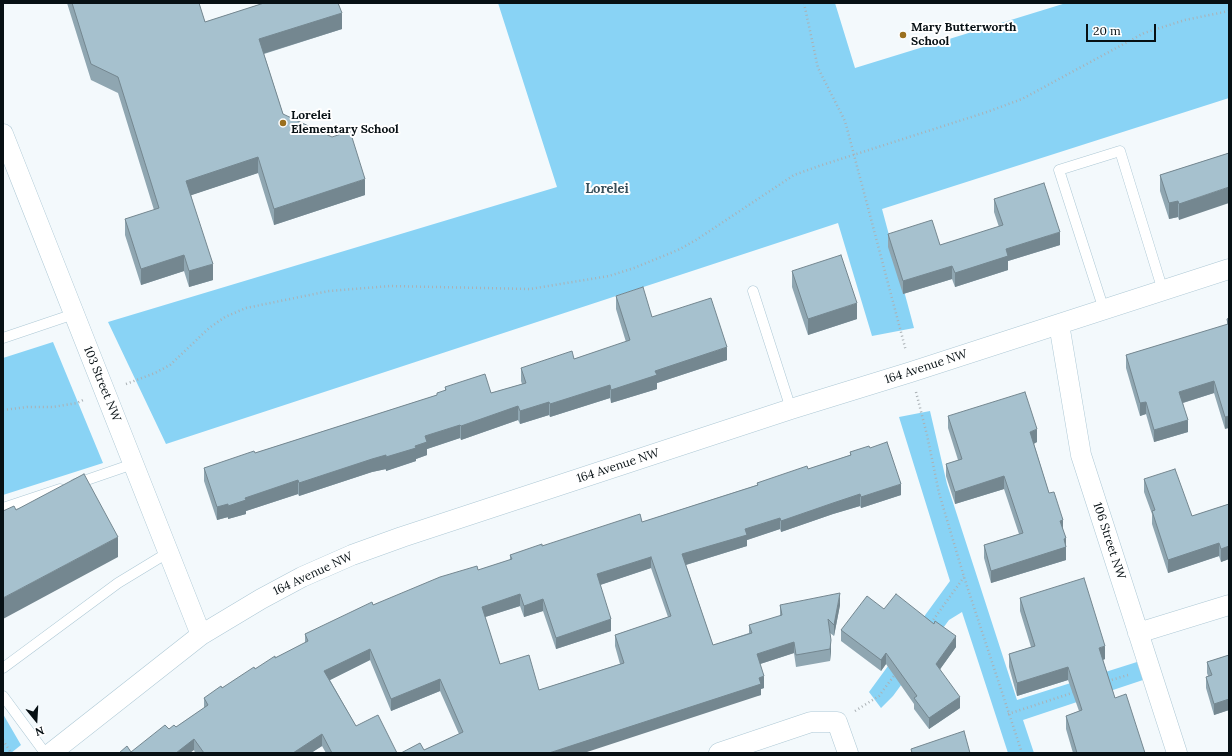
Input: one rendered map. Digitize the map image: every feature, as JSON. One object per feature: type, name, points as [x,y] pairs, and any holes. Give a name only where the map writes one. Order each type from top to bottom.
[{"type":"street","name":"103 Street NW","points":[[3,134],[201,635]]},
{"type":"street","name":"164 Avenue NW","points":[[51,753],[201,635],[261,599],[302,577],[352,555],[410,534],[1229,269]]},
{"type":"street","name":"106 Street NW","points":[[1059,324],[1081,455],[1177,753]]},
{"type":"street","points":[[1138,633],[1229,605]]},
{"type":"street","points":[[719,753],[811,722],[837,722],[848,753]]},
{"type":"lane","points":[[1104,310],[1059,170],[1120,152],[1163,291]]},
{"type":"lane","points":[[753,292],[791,410]]},
{"type":"lane","points":[[3,338],[74,314]]},
{"type":"lane","points":[[3,508],[133,464]]},
{"type":"lane","points":[[3,668],[118,584],[169,552]]},
{"type":"lane","points":[[3,696],[45,753]]},
{"type":"path","points":[[3,410],[27,407],[48,407],[77,403],[155,373],[170,364],[209,328],[225,317],[246,308],[329,291],[390,286],[530,290],[609,276],[634,268],[658,259],[690,243],[794,175],[987,112],[1022,99],[1144,33],[1185,20],[1229,11]]},
{"type":"path","points":[[928,627],[964,577]]},
{"type":"path","points":[[1105,682],[1150,668]]},
{"type":"path","points":[[837,722],[879,696],[897,671]]},
{"type":"path","points":[[1008,714],[1075,692]]},
{"type":"path","points":[[3,740],[11,753]]},
{"type":"shaded area","points":[[498,3],[835,3],[855,68],[1066,3],[1229,3],[1229,98],[882,209],[914,328],[872,336],[838,223],[166,444],[108,322],[557,187]]},
{"type":"shaded area","points":[[53,342],[103,463],[3,495],[3,358]]},
{"type":"shaded area","points":[[930,411],[947,484],[1017,700],[1137,662],[1143,680],[1023,720],[1034,753],[1008,753],[962,612],[949,620],[893,696],[881,708],[869,692],[950,581],[899,417]]},
{"type":"shaded area","points":[[3,714],[21,745],[11,753],[3,753]]},
{"type":"building","name":"Lorelei Elementary School","points":[[72,3],[199,3],[205,22],[264,3],[338,3],[342,13],[259,39],[283,114],[332,137],[350,131],[365,179],[274,209],[258,157],[186,181],[213,264],[189,271],[184,255],[141,269],[125,219],[159,208],[118,77],[91,64]]},
{"type":"building","points":[[1229,153],[1229,187],[1179,204],[1178,201],[1169,203],[1160,175]]},
{"type":"building","points":[[1044,183],[1060,232],[1006,249],[1008,256],[955,273],[952,266],[903,281],[888,234],[932,220],[940,245],[1003,225],[994,199]]},
{"type":"building","points":[[841,255],[857,303],[808,319],[792,271]]},
{"type":"building","points":[[643,287],[652,317],[711,298],[727,347],[655,371],[657,375],[611,390],[610,385],[550,404],[549,402],[520,411],[518,406],[461,426],[460,425],[425,436],[427,442],[415,446],[416,448],[386,457],[386,455],[372,459],[299,483],[298,480],[245,498],[246,500],[228,506],[228,504],[217,507],[204,468],[254,451],[255,453],[437,395],[437,393],[446,390],[445,387],[485,374],[491,393],[526,383],[521,368],[572,351],[574,359],[630,340],[616,296]]},
{"type":"building","points":[[1229,318],[1229,416],[1225,417],[1214,381],[1179,392],[1188,420],[1154,430],[1146,402],[1140,403],[1126,355],[1228,324],[1227,319]]},
{"type":"building","points":[[1025,392],[1037,429],[1030,432],[1049,493],[1054,492],[1063,520],[1060,521],[1066,538],[1064,539],[1066,547],[991,571],[984,545],[1023,533],[1004,476],[955,492],[946,464],[962,459],[948,416]]},
{"type":"building","points":[[887,442],[901,484],[861,497],[860,494],[781,521],[780,518],[745,529],[747,535],[682,554],[713,645],[752,633],[749,625],[782,615],[780,605],[840,593],[834,625],[828,619],[831,640],[830,649],[796,655],[794,642],[757,654],[764,676],[759,678],[761,684],[549,753],[401,753],[420,743],[424,750],[463,732],[440,679],[391,699],[370,649],[324,671],[356,726],[378,715],[397,753],[332,753],[322,734],[293,753],[204,753],[194,739],[176,753],[119,753],[127,746],[131,752],[165,725],[169,729],[174,725],[176,727],[208,705],[204,698],[221,686],[222,688],[254,667],[255,669],[275,656],[275,658],[308,641],[305,634],[372,602],[373,605],[440,577],[477,566],[478,570],[512,559],[510,555],[542,544],[542,546],[640,514],[642,522],[758,485],[757,483],[807,466],[808,469],[851,455],[850,452],[869,446],[870,448]],"holes":[[[651,557],[671,616],[615,635],[624,663],[539,690],[529,655],[500,664],[482,607],[520,594],[524,606],[543,599],[556,638],[611,619],[597,574]]]},
{"type":"building","points":[[1175,469],[1192,516],[1229,504],[1229,546],[1221,549],[1219,543],[1168,560],[1152,511],[1155,510],[1144,479]]},
{"type":"building","points":[[84,474],[118,537],[3,598],[3,511],[14,506],[16,510]]},
{"type":"building","points":[[1084,578],[1105,646],[1099,648],[1115,698],[1126,694],[1145,753],[1077,753],[1066,716],[1082,710],[1068,667],[1017,683],[1009,654],[1035,646],[1020,598]]},
{"type":"building","points":[[896,594],[934,624],[935,621],[956,636],[936,664],[960,697],[929,718],[914,698],[917,696],[886,653],[881,660],[841,630],[867,596],[884,609]]},
{"type":"building","points":[[1229,655],[1229,699],[1214,704],[1206,677],[1212,675],[1207,662]]},
{"type":"building","points":[[964,731],[970,753],[912,753],[911,749]]},
{"type":"place","name":"Mary Butterworth School","points":[[903,35]]},
{"type":"place","name":"Lorelei Elementary School","points":[[283,123]]},
{"type":"district","name":"Lorelei","points":[[607,189]]}]
